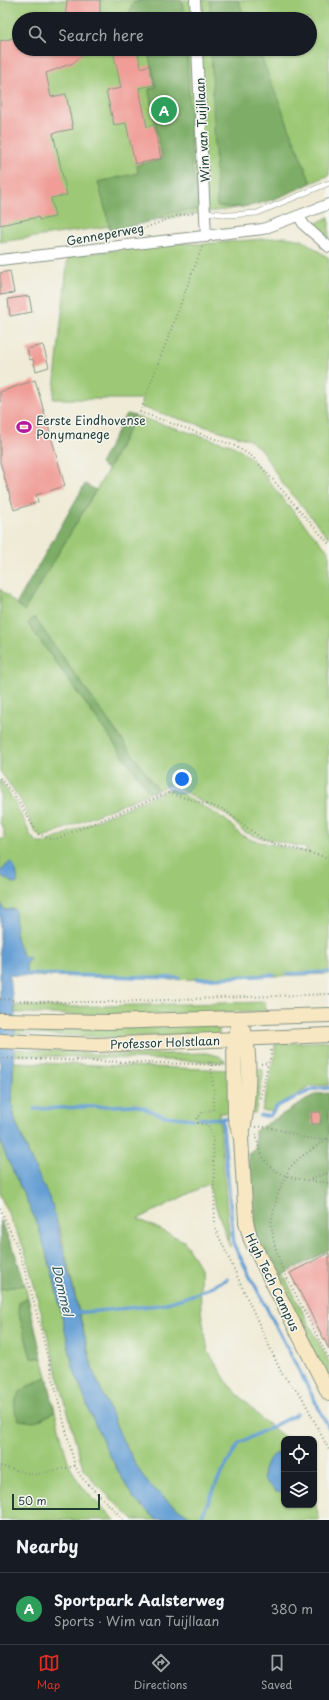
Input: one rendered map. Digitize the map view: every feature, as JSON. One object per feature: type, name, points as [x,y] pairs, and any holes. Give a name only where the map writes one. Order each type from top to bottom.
[{"type":"main road","name":"Professor Holstlaan","points":[[0,1020],[55,1022],[240,1019],[329,1015]]},
{"type":"main road","name":"High Tech Campus","points":[[240,1019],[241,1064],[246,1117],[241,1138],[246,1222],[251,1240],[329,1394]]},
{"type":"main road","name":"Professor Holstlaan","points":[[0,1041],[96,1045],[329,1035]]},
{"type":"street","points":[[194,0],[195,12]]},
{"type":"street","name":"Wim van Tuijllaan","points":[[197,56],[206,212]]},
{"type":"street","name":"Genneperweg","points":[[0,260],[206,237],[263,229],[299,217],[329,204]]},
{"type":"street","points":[[206,212],[206,237]]},
{"type":"street","points":[[299,217],[305,226],[329,247]]},
{"type":"lane","points":[[206,212],[230,215],[257,212],[329,184]]},
{"type":"path","name":"Genneperweg","points":[[104,236],[140,230],[176,216],[206,212]]},
{"type":"path","points":[[206,237],[140,412],[235,446],[253,457],[329,544]]},
{"type":"path","points":[[0,778],[20,802],[38,834],[54,840],[168,793],[223,809],[265,841],[329,858]]},
{"type":"path","points":[[0,1000],[36,1002],[118,1002],[329,994]]},
{"type":"path","name":"Professor Holstlaan","points":[[0,1058],[40,1058],[211,1066],[268,1063],[260,1103]]},
{"type":"path","points":[[256,1122],[258,1143],[263,1155],[274,1169],[285,1176],[294,1179],[329,1183]]},
{"type":"path","points":[[256,1127],[276,1128],[302,1137],[328,1138]]},
{"type":"path","points":[[328,1138],[297,1160],[285,1176],[272,1213],[272,1223],[274,1242],[282,1268],[329,1359]]},
{"type":"path","points":[[310,1180],[329,1172]]},
{"type":"path","points":[[0,1208],[18,1250],[32,1295],[75,1466],[81,1477],[124,1520]]},
{"type":"path","points":[[0,1466],[34,1475],[75,1466]]},
{"type":"green space","points":[[0,0],[329,0],[329,175],[311,183],[309,179],[243,207],[0,242]]},
{"type":"green space","points":[[145,0],[182,0],[183,12],[130,12],[133,3]]},
{"type":"green space","points":[[210,0],[238,0],[243,12],[210,12]]},
{"type":"green space","points":[[149,56],[187,56],[192,166],[201,209],[169,213],[159,219],[111,232],[98,182],[138,173],[137,165],[162,159],[149,92],[149,89],[156,87]]},
{"type":"green space","points":[[211,56],[261,56],[311,183],[277,198],[254,205],[243,207],[217,206]]},
{"type":"green space","points":[[329,217],[329,238],[310,226]]},
{"type":"green space","points":[[286,237],[302,240],[329,258],[329,538],[282,483],[262,451],[250,440],[140,407],[143,399],[53,399],[68,256],[177,243],[202,244]]},
{"type":"green space","points":[[128,414],[135,416],[108,470],[100,464],[125,416]]},
{"type":"green space","points":[[135,416],[231,445],[245,453],[256,464],[287,504],[329,552],[329,974],[170,980],[165,978],[28,976],[17,942],[14,909],[4,910],[0,901],[0,877],[9,880],[6,865],[4,870],[0,872],[0,840],[4,838],[4,829],[0,823],[0,780],[16,804],[31,836],[38,843],[45,843],[169,789],[177,791],[226,820],[241,835],[252,840],[306,852],[306,848],[254,836],[243,831],[228,816],[176,787],[168,785],[158,790],[34,617],[28,624],[150,793],[44,837],[40,837],[35,832],[21,801],[0,771],[0,589],[24,611],[111,465]]},
{"type":"green space","points":[[85,484],[96,490],[24,611],[17,603]]},
{"type":"green space","points":[[34,617],[158,790],[150,793],[28,624]]},
{"type":"green space","points":[[265,1002],[265,1011],[110,1016],[15,1013],[15,1005],[56,1007]]},
{"type":"green space","points":[[213,1024],[213,1027],[219,1028],[219,1035],[110,1037],[15,1034],[15,1028],[110,1028]]},
{"type":"green space","points":[[329,1041],[329,1085],[311,1086],[272,1111],[262,1111],[275,1056],[275,1044]]},
{"type":"green space","points":[[15,1049],[109,1055],[206,1053],[219,1056],[226,1062],[15,1055]]},
{"type":"green space","points":[[14,1062],[231,1070],[232,1113],[219,1113],[230,1247],[208,1184],[138,1219],[184,1241],[200,1268],[201,1311],[208,1351],[229,1385],[263,1420],[283,1436],[281,1436],[281,1456],[278,1453],[265,1467],[264,1474],[276,1491],[281,1491],[281,1508],[317,1508],[319,1520],[196,1520],[171,1504],[151,1486],[140,1472],[122,1439],[93,1371],[59,1226],[15,1120],[12,1102]]},
{"type":"green space","points":[[254,1068],[263,1070],[263,1077],[255,1113],[252,1113]]},
{"type":"green space","points":[[329,1093],[329,1250],[275,1279],[258,1245],[252,1221],[248,1154],[255,1150],[255,1131],[316,1094]]},
{"type":"green space","points":[[0,1139],[5,1154],[38,1225],[54,1279],[73,1367],[91,1415],[109,1454],[133,1498],[158,1520],[133,1520],[94,1482],[84,1469],[25,1251],[0,1195]]},
{"type":"green space","points":[[0,1220],[15,1253],[25,1285],[0,1289]]},
{"type":"green space","points":[[283,1274],[329,1362],[329,1383],[275,1279]]},
{"type":"green space","points":[[25,1285],[28,1298],[19,1303],[18,1310],[31,1358],[42,1358],[47,1376],[26,1387],[40,1420],[55,1412],[65,1452],[74,1474],[88,1493],[115,1520],[0,1520],[0,1289]]},
{"type":"green space","points":[[28,1298],[42,1358],[31,1358],[18,1310],[19,1303]]},
{"type":"green space","points":[[47,1376],[55,1412],[34,1422],[19,1420],[15,1406],[16,1399],[20,1392]]},
{"type":"water","points":[[11,861],[17,874],[17,883],[14,884],[3,877],[0,877],[0,872]]},
{"type":"water","name":"Dommel","points":[[0,901],[4,910],[15,909],[16,938],[23,956],[30,958],[26,964],[28,976],[9,975],[15,1013],[12,1102],[15,1120],[28,1153],[52,1204],[93,1371],[122,1439],[140,1472],[151,1486],[171,1504],[196,1520],[156,1519],[133,1498],[109,1454],[91,1415],[73,1367],[54,1279],[38,1225],[5,1154],[0,1139]]},
{"type":"water","points":[[278,1453],[281,1456],[281,1492],[276,1491],[263,1479],[266,1463]]},
{"type":"building","points":[[67,0],[100,0],[100,12],[66,12]]},
{"type":"building","points":[[12,38],[12,56],[81,56],[73,63],[46,73],[51,97],[66,94],[73,129],[53,133],[67,195],[51,198],[55,217],[39,220],[38,217],[0,225],[0,41]]},
{"type":"building","points":[[114,56],[138,56],[141,68],[150,65],[154,85],[139,88],[147,127],[154,125],[161,159],[135,164],[126,123],[114,125],[106,91],[121,88]]},
{"type":"building","points":[[10,271],[14,293],[0,295],[0,273]]},
{"type":"building","points":[[29,296],[32,312],[10,316],[8,299]]},
{"type":"building","points":[[43,345],[49,367],[36,371],[33,359],[30,360],[27,349]]},
{"type":"building","name":"Eerste Eindhovense Ponymanege","points":[[35,380],[65,486],[36,495],[38,502],[14,510],[0,462],[0,392]]},
{"type":"building","points":[[311,1112],[321,1112],[321,1124],[312,1124]]},
{"type":"building","points":[[329,1253],[329,1349],[290,1273]]},
{"type":"waterway","points":[[287,974],[329,972]]},
{"type":"waterway","points":[[25,974],[179,978]]},
{"type":"waterway","points":[[196,979],[274,975]]},
{"type":"waterway","points":[[260,1116],[270,1116],[277,1106],[314,1089],[329,1088]]},
{"type":"waterway","points":[[34,1109],[135,1105],[165,1116],[193,1119]]},
{"type":"waterway","points":[[222,1118],[234,1245],[329,1428]]},
{"type":"waterway","points":[[199,1119],[232,1118]]},
{"type":"waterway","name":"Dommel","points":[[75,1313],[160,1305],[196,1294],[227,1279]]},
{"type":"waterway","points":[[200,1520],[218,1480],[239,1443],[297,1414]]},
{"type":"place","name":"Sportpark Aalsterweg","points":[[164,110]]},
{"type":"place","name":"Eerste Eindhovense Ponymanege","points":[[24,427]]}]
